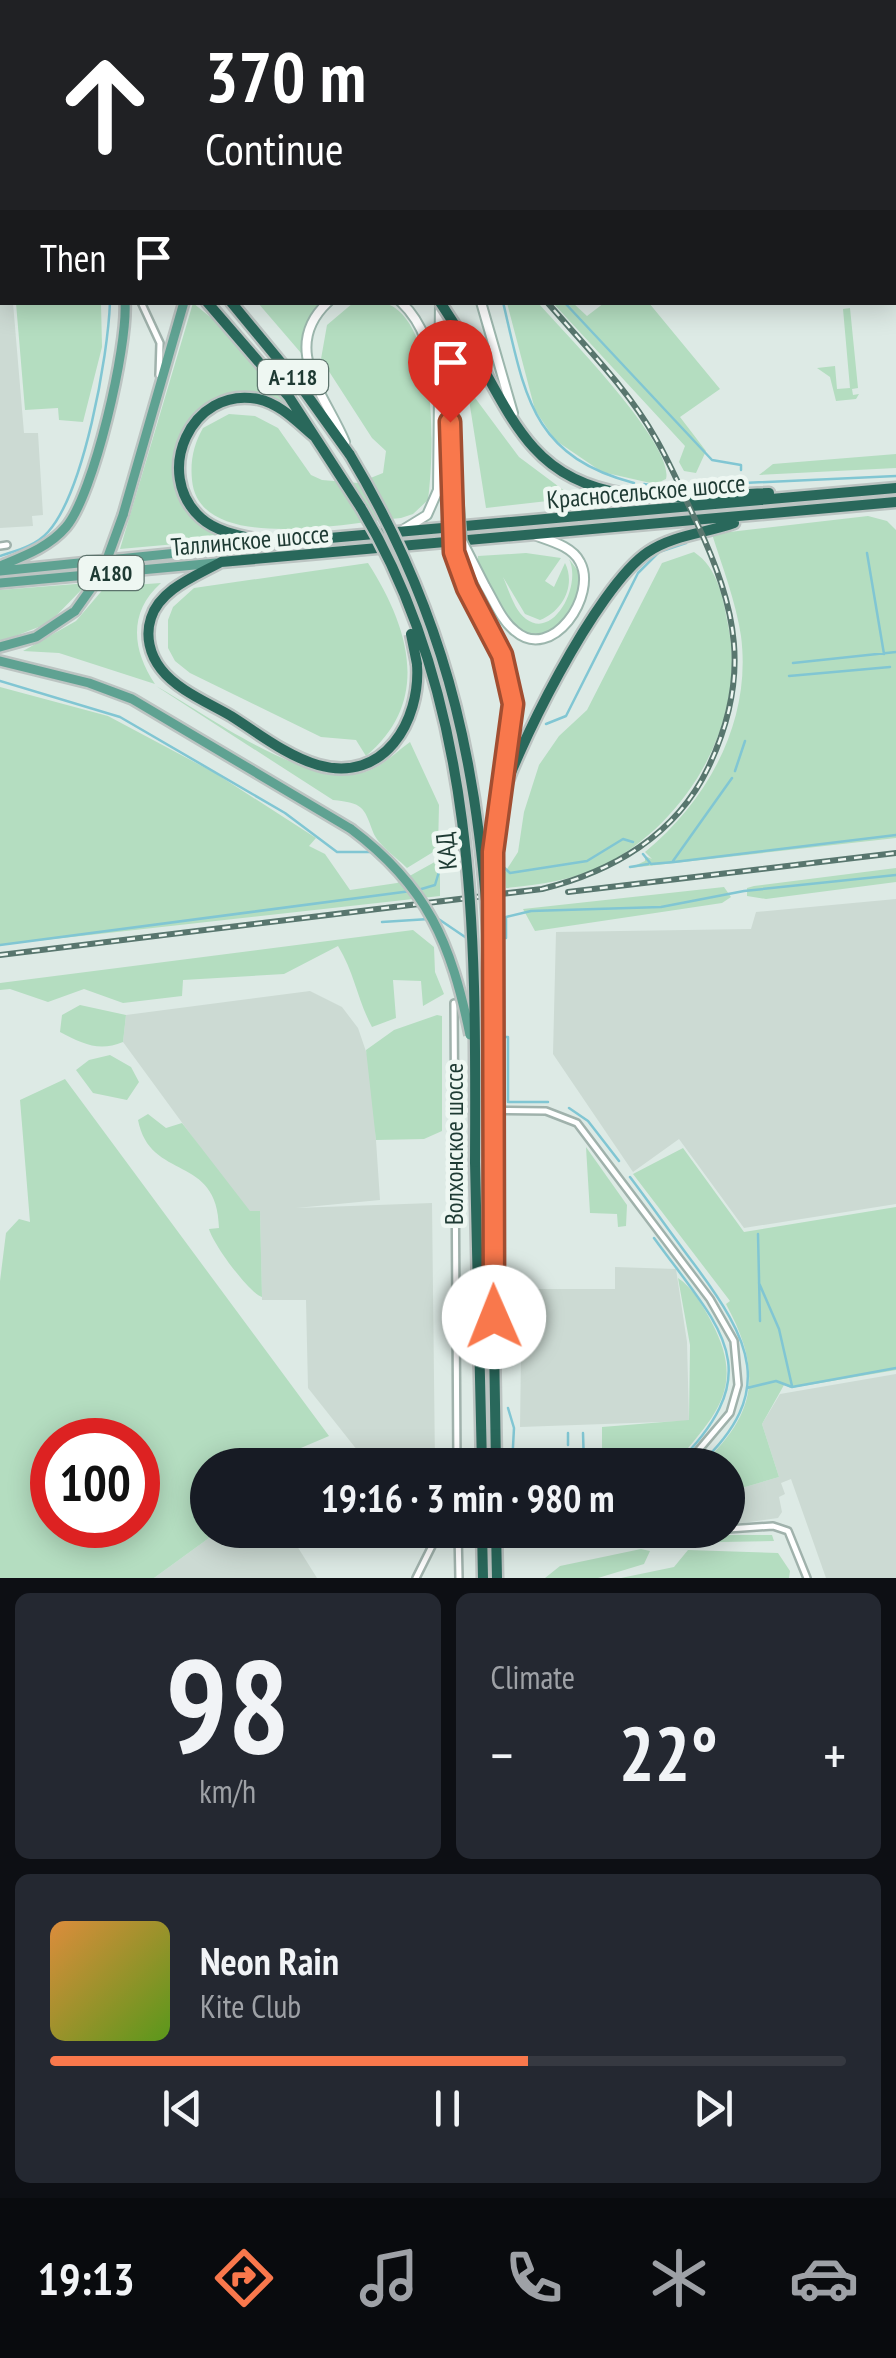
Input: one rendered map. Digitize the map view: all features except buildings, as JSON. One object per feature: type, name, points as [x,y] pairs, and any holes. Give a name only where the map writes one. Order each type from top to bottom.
[{"type":"highway","name":"КАД","points":[[211,305],[248,344],[315,437],[384,549],[416,632],[454,763],[470,879],[482,1448]]},
{"type":"highway","name":"КАД","points":[[233,305],[302,388],[350,455],[406,561],[457,705],[480,813],[491,976],[496,1448]]},
{"type":"highway","points":[[443,305],[524,435],[566,476],[629,496],[865,490]]},
{"type":"highway","points":[[273,543],[226,532],[202,519],[182,492],[178,474],[182,442],[209,409],[245,398],[270,403],[315,437]]},
{"type":"highway","name":"Красносельское шоссе","points":[[399,532],[896,488]]},
{"type":"highway","name":"Красносельское шоссе","points":[[503,538],[896,502]]},
{"type":"highway","points":[[221,562],[172,590],[156,607],[148,640],[161,670],[292,754],[319,765],[366,764],[399,740],[408,726],[419,688],[410,631],[361,508]]},
{"type":"highway","points":[[491,976],[494,834],[502,794],[546,698],[610,594],[644,555],[671,540],[750,518]]},
{"type":"highway","name":"Таллинское шоссе","points":[[273,543],[399,532]]},
{"type":"highway","name":"Таллинское шоссе","points":[[221,562],[503,538]]},
{"type":"highway","points":[[482,1548],[483,1578]]},
{"type":"highway","points":[[496,1548],[497,1578]]},
{"type":"main road","points":[[0,568],[48,544],[64,530],[81,504],[122,346],[125,305]]},
{"type":"main road","points":[[0,647],[36,637],[75,611],[102,572],[123,515],[183,305]]},
{"type":"main road","points":[[326,305],[310,327],[306,355],[311,379],[350,455]]},
{"type":"main road","points":[[403,305],[420,326],[429,347],[438,403]]},
{"type":"main road","points":[[399,532],[428,515],[438,490],[441,305]]},
{"type":"main road","points":[[441,305],[454,483],[454,552],[510,677],[512,728],[502,794]]},
{"type":"main road","points":[[481,305],[502,384],[524,435]]},
{"type":"main road","points":[[454,483],[462,541],[485,586],[507,622],[523,637],[546,638],[563,628],[584,585],[582,564],[563,547],[534,536]]},
{"type":"main road","name":"Таллинское шоссе","points":[[0,568],[273,543]]},
{"type":"main road","name":"Таллинское шоссе","points":[[0,583],[221,562]]},
{"type":"main road","points":[[0,662],[89,683],[132,698],[351,829],[399,871],[441,931],[460,986],[476,1082]]},
{"type":"street","points":[[144,305],[156,329],[161,359],[151,412]]},
{"type":"street","name":"Волхонское шоссе","points":[[454,1003],[457,1448]]},
{"type":"street","points":[[453,1110],[546,1111],[577,1123],[717,1310],[734,1341],[738,1385],[721,1427],[702,1448]]},
{"type":"street","points":[[745,1528],[773,1526],[788,1531],[807,1578]]},
{"type":"street","points":[[416,1578],[431,1548]]},
{"type":"street","points":[[458,1548],[458,1578]]},
{"type":"shaded area","points":[[0,305],[13,305],[24,433],[38,433],[43,515],[32,516],[33,526],[0,528]]},
{"type":"shaded area","points":[[896,899],[896,1204],[744,1228],[679,1139],[633,1172],[553,1054],[556,932],[751,929],[756,912]]},
{"type":"shaded area","points":[[310,991],[342,1007],[358,1028],[371,1066],[380,1200],[296,1208],[432,1203],[435,1448],[356,1448],[308,1388],[306,1300],[262,1300],[260,1211],[250,1212],[224,1180],[123,1042],[126,1015]]},
{"type":"shaded area","points":[[615,1267],[676,1269],[687,1342],[689,1421],[520,1427],[522,1289],[615,1289]]},
{"type":"shaded area","points":[[896,1374],[896,1578],[826,1578],[791,1479],[781,1483],[785,1494],[779,1497],[782,1512],[778,1518],[745,1523],[745,1487],[779,1477],[762,1424],[780,1394]]},
{"type":"shaded area","points":[[195,1548],[298,1548],[317,1578],[154,1578]]},
{"type":"green space","points":[[16,305],[101,305],[102,347],[83,422],[59,420],[58,408],[25,410]]},
{"type":"green space","points":[[195,305],[231,334],[292,409],[265,402],[223,399],[202,408],[182,432],[173,464],[178,495],[187,507],[232,539],[120,549]]},
{"type":"green space","points":[[260,305],[320,305],[307,323],[301,353]]},
{"type":"green space","points":[[351,305],[388,305],[407,320],[418,341],[429,395],[428,500],[413,514],[401,518],[314,528],[248,526],[220,519],[201,504],[192,480],[192,466],[203,428],[229,414],[255,416],[278,428],[311,475],[322,480],[358,483],[383,473],[386,451],[372,438],[321,359],[327,325]]},
{"type":"green space","points":[[508,305],[540,305],[570,338],[636,416],[664,463],[666,479],[655,484],[602,472],[555,440],[535,410]]},
{"type":"green space","points":[[555,305],[575,305],[587,316],[601,305],[651,305],[720,389],[680,417],[706,451],[696,473],[684,471],[679,462],[685,446]]},
{"type":"green space","points":[[850,308],[858,388],[852,389],[853,395],[859,394],[856,399],[836,401],[830,377],[817,368],[835,366],[837,389],[850,388],[843,309]]},
{"type":"green space","points":[[467,387],[519,457],[574,498],[486,508]]},
{"type":"green space","points":[[896,454],[896,468],[759,475],[773,464]]},
{"type":"green space","points":[[868,516],[887,521],[896,530],[896,838],[630,868],[645,861],[645,856],[652,859],[645,852],[668,831],[706,783],[732,728],[743,668],[741,636],[712,534]]},
{"type":"green space","points":[[694,552],[709,566],[718,584],[732,661],[729,697],[704,766],[684,797],[633,848],[579,875],[506,888],[505,872],[518,852],[524,812],[539,765],[559,736],[587,710],[662,563]]},
{"type":"green space","points":[[526,553],[561,558],[545,581],[554,587],[565,563],[568,571],[568,588],[561,604],[540,620],[525,614],[503,577],[518,610],[536,624],[546,622],[563,607],[572,582],[569,559],[579,572],[570,609],[563,621],[543,634],[531,634],[512,622],[494,597],[478,560],[478,556]]},
{"type":"green space","points":[[368,563],[394,612],[407,663],[400,712],[387,735],[366,756],[356,740],[321,737],[190,673],[175,661],[168,648],[168,620],[173,607],[194,588]]},
{"type":"green space","points":[[88,583],[49,623],[0,642],[0,590]]},
{"type":"green space","points":[[161,583],[143,606],[137,632],[142,658],[155,684],[59,653],[23,651],[76,621],[105,587]]},
{"type":"green space","points":[[156,686],[258,746],[315,770],[365,772],[410,742],[439,805],[438,849],[407,868],[379,841],[361,808],[333,800]]},
{"type":"green space","points":[[0,687],[108,716],[215,773],[316,838],[309,846],[325,854],[350,890],[397,883],[440,859],[440,896],[0,945]]},
{"type":"green space","points":[[896,868],[896,882],[766,899],[747,896],[747,888],[754,886]]},
{"type":"green space","points":[[724,887],[731,897],[722,903],[535,931],[523,909]]},
{"type":"green space","points":[[413,930],[434,947],[435,972],[444,994],[423,1006],[421,981],[393,980],[396,1018],[372,1027],[338,946],[284,974],[183,980],[182,996],[123,1003],[84,989],[48,1002],[10,989],[0,990],[0,983]]},
{"type":"green space","points":[[80,1005],[126,1015],[123,1042],[91,1045],[60,1032],[62,1015]]},
{"type":"green space","points":[[442,1016],[442,1131],[424,1139],[376,1140],[366,1050],[394,1030]]},
{"type":"green space","points":[[110,1055],[131,1067],[139,1082],[127,1100],[93,1093],[76,1070],[89,1060]]},
{"type":"green space","points":[[65,1079],[329,1436],[301,1448],[190,1448],[190,1548],[195,1548],[154,1578],[0,1578],[0,1281],[6,1233],[19,1219],[30,1222],[20,1100]]},
{"type":"green space","points":[[148,1114],[166,1128],[182,1123],[250,1211],[260,1211],[262,1297],[241,1278],[212,1236],[209,1229],[219,1228],[216,1204],[208,1188],[156,1152],[145,1139],[138,1120]]},
{"type":"green space","points":[[586,1147],[627,1205],[626,1226],[618,1227],[617,1214],[590,1213]]},
{"type":"green space","points":[[683,1148],[744,1232],[896,1207],[896,1370],[791,1388],[784,1385],[762,1424],[779,1477],[745,1487],[745,1448],[718,1448],[734,1427],[748,1390],[745,1350],[726,1304],[730,1301],[633,1174]]},
{"type":"green space","points":[[678,1278],[701,1303],[721,1344],[726,1383],[721,1399],[688,1448],[602,1448],[602,1427],[689,1420],[690,1345]]},
{"type":"green space","points":[[745,1535],[772,1535],[774,1541],[745,1542]]},
{"type":"green space","points":[[641,1549],[650,1551],[644,1564],[598,1578],[545,1578],[560,1566]]},
{"type":"green space","points":[[688,1550],[778,1553],[790,1571],[789,1578],[621,1578],[674,1567]]},
{"type":"waterway","points":[[0,556],[43,537],[61,513],[73,487],[92,423],[110,305]]},
{"type":"waterway","points":[[504,305],[527,393],[553,438],[573,456],[634,483]]},
{"type":"waterway","points":[[567,305],[712,460],[741,465],[741,470]]},
{"type":"waterway","points":[[701,485],[896,476]]},
{"type":"waterway","points":[[644,484],[663,487]]},
{"type":"waterway","points":[[546,724],[566,716],[638,573],[659,552],[686,543]]},
{"type":"waterway","points":[[867,553],[884,654]]},
{"type":"waterway","points":[[793,663],[896,652]]},
{"type":"waterway","points":[[789,676],[890,667]]},
{"type":"waterway","points":[[0,681],[120,717],[285,813],[337,852],[371,852],[387,867]]},
{"type":"waterway","points":[[735,771],[745,741]]},
{"type":"waterway","points":[[673,861],[732,778]]},
{"type":"waterway","points":[[643,854],[651,864],[896,835]]},
{"type":"waterway","points":[[498,862],[510,873],[587,861],[623,839],[633,842]]},
{"type":"waterway","points":[[418,890],[435,885],[441,865],[460,864]]},
{"type":"waterway","points":[[630,867],[648,864]]},
{"type":"waterway","points":[[491,938],[506,938],[506,917],[531,911],[661,907],[744,891],[896,875]]},
{"type":"waterway","points":[[0,945],[411,891]]},
{"type":"waterway","points":[[437,918],[468,939]]},
{"type":"waterway","points":[[382,922],[429,919]]},
{"type":"waterway","points":[[501,1037],[508,1037],[508,1102],[548,1102]]},
{"type":"waterway","points":[[569,1108],[588,1121],[619,1161]]},
{"type":"waterway","points":[[630,1177],[714,1291],[741,1341],[747,1389],[739,1413],[715,1448]]},
{"type":"waterway","points":[[758,1234],[760,1321]]},
{"type":"waterway","points":[[654,1238],[699,1298],[726,1350],[729,1375],[722,1402],[690,1448]]},
{"type":"waterway","points":[[759,1283],[779,1329],[792,1386]]},
{"type":"waterway","points":[[747,1388],[776,1381],[792,1387],[896,1368]]},
{"type":"waterway","points":[[508,1408],[514,1428],[513,1448]]},
{"type":"waterway","points":[[568,1433],[568,1445]]},
{"type":"waterway","points":[[583,1433],[583,1448]]},
{"type":"railway","points":[[0,955],[542,889],[617,861],[660,831],[678,813],[695,792],[722,735],[734,673],[729,614],[710,553],[656,439],[619,385],[550,305]]},
{"type":"railway","points":[[568,892],[896,853]]},
{"type":"route","points":[[450,422],[454,552],[467,588],[502,655],[513,704],[493,852],[494,1317]]}]
